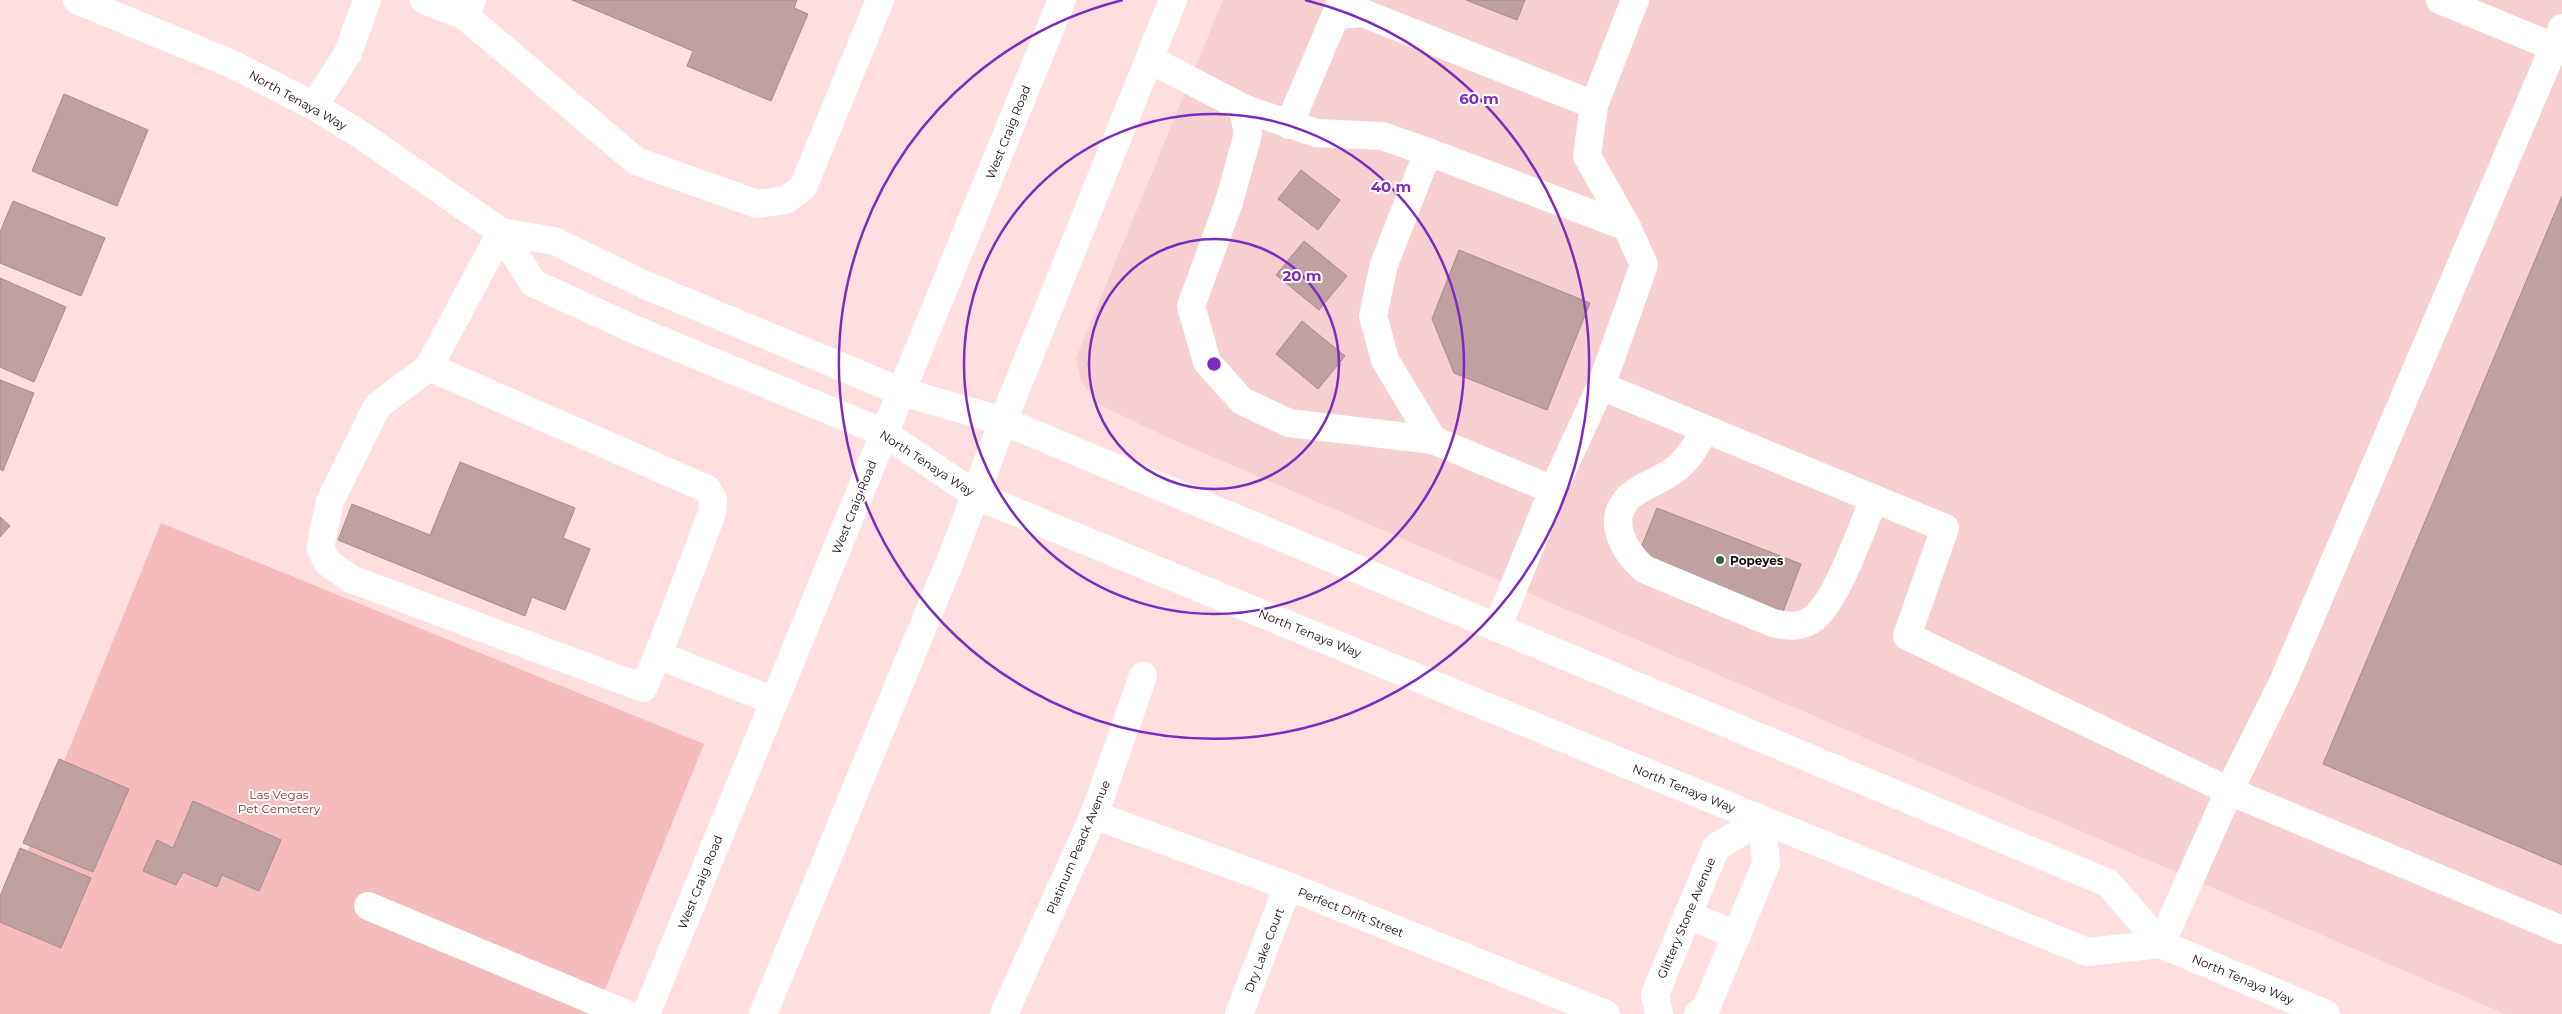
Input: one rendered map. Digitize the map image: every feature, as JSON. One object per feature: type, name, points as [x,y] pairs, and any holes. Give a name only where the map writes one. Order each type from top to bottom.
[{"type":"main road","name":"North Tenaya Way","points":[[77,0],[232,64],[314,106],[362,135],[501,232],[533,283],[631,328],[884,434],[977,496],[2087,952],[2161,944]]},
{"type":"main road","points":[[314,106],[348,53],[367,0]]},
{"type":"main road","points":[[424,0],[468,8],[636,162],[757,204],[786,200],[803,187],[880,0]]},
{"type":"main road","name":"West Craig Road","points":[[646,1014],[1062,0]]},
{"type":"main road","points":[[763,1014],[977,496],[1003,421],[1173,0]]},
{"type":"main road","points":[[1497,628],[1554,490],[1601,386],[1644,265],[1627,228],[1587,156],[1594,105],[1635,0]]},
{"type":"main road","points":[[2161,944],[2228,791],[2283,682],[2558,37],[2455,2]]},
{"type":"main road","points":[[1289,125],[1339,7],[1363,13],[1594,105]]},
{"type":"main road","points":[[1150,59],[1243,108],[1289,125],[1316,133],[1382,136],[1627,228]]},
{"type":"main road","points":[[1243,108],[1248,134],[1229,202],[1191,306],[1207,362],[1242,401],[1289,423],[1433,440],[1554,490]]},
{"type":"main road","points":[[1428,152],[1384,264],[1373,316],[1385,360],[1433,440]]},
{"type":"main road","name":"North Tenaya Way","points":[[501,232],[554,241],[643,284],[902,392],[1003,421],[2108,883],[2161,944],[2326,1014]]},
{"type":"main road","points":[[429,367],[707,489],[712,500],[712,513],[658,655],[642,688],[351,579],[328,563],[320,548],[330,500],[377,406],[429,367],[501,232]]},
{"type":"main road","points":[[1601,386],[1945,528],[1907,636],[2228,791],[2562,930]]},
{"type":"main road","points":[[1705,430],[1690,454],[1679,466],[1661,480],[1639,490],[1628,499],[1621,511],[1618,527],[1621,542],[1631,557],[1644,569],[1772,623],[1792,627],[1811,621],[1824,607],[1836,588],[1874,499]]},
{"type":"main road","points":[[658,655],[774,701]]},
{"type":"main road","name":"Platinum Peack Avenue","points":[[1004,1014],[1094,814],[1143,676]]},
{"type":"main road","name":"Perfect Drift Street","points":[[1094,814],[1288,886],[1549,1004],[1606,1014]]},
{"type":"main road","points":[[1698,1014],[1706,1008],[1766,864],[1762,820]]},
{"type":"main road","name":"Glittery Stone Avenue","points":[[1659,1014],[1655,994],[1716,847],[1762,820]]},
{"type":"main road","name":"Dry Lake Court","points":[[1239,1014],[1288,886]]},
{"type":"main road","points":[[368,906],[626,1014]]},
{"type":"main road","points":[[1687,916],[1737,936]]},
{"type":"shaded area","points":[[1223,0],[2562,0],[2562,1014],[2505,1014],[1169,438],[1098,404],[1081,381],[1076,358]]},
{"type":"green space","name":"Las Vegas Pet Cemetery","points":[[161,523],[704,744],[595,1014],[0,1014],[0,919]]},
{"type":"building","points":[[572,0],[797,0],[794,8],[808,14],[771,101],[687,66],[693,51]]},
{"type":"building","points":[[1466,0],[1525,0],[1517,20]]},
{"type":"building","points":[[64,94],[148,130],[117,206],[32,171]]},
{"type":"building","points":[[1301,170],[1340,200],[1318,230],[1278,199]]},
{"type":"building","points":[[2562,196],[2562,865],[2323,764]]},
{"type":"building","points":[[13,201],[105,238],[81,296],[0,263],[0,232]]},
{"type":"building","points":[[1304,241],[1347,276],[1319,310],[1276,275]]},
{"type":"building","points":[[1459,250],[1590,303],[1547,410],[1454,373],[1432,319]]},
{"type":"building","points":[[0,278],[66,307],[34,382],[0,367]]},
{"type":"building","points":[[1302,321],[1345,356],[1318,389],[1276,354]]},
{"type":"building","points":[[0,380],[34,393],[3,471],[0,469]]},
{"type":"building","points":[[460,462],[575,508],[563,538],[590,549],[565,610],[532,597],[525,616],[338,540],[352,504],[430,535]]},
{"type":"building","name":"Popeyes","points":[[1657,508],[1801,564],[1783,612],[1638,555]]},
{"type":"building","points":[[0,517],[10,526],[0,537]]},
{"type":"building","points":[[59,759],[129,789],[93,872],[23,843]]},
{"type":"building","points":[[193,801],[281,840],[259,891],[222,875],[217,887],[183,872],[176,885],[143,871],[157,840],[173,848]]},
{"type":"building","points":[[20,848],[91,878],[61,948],[0,922],[0,896]]},
{"type":"place","name":"Popeyes","points":[[1720,560]]}]
